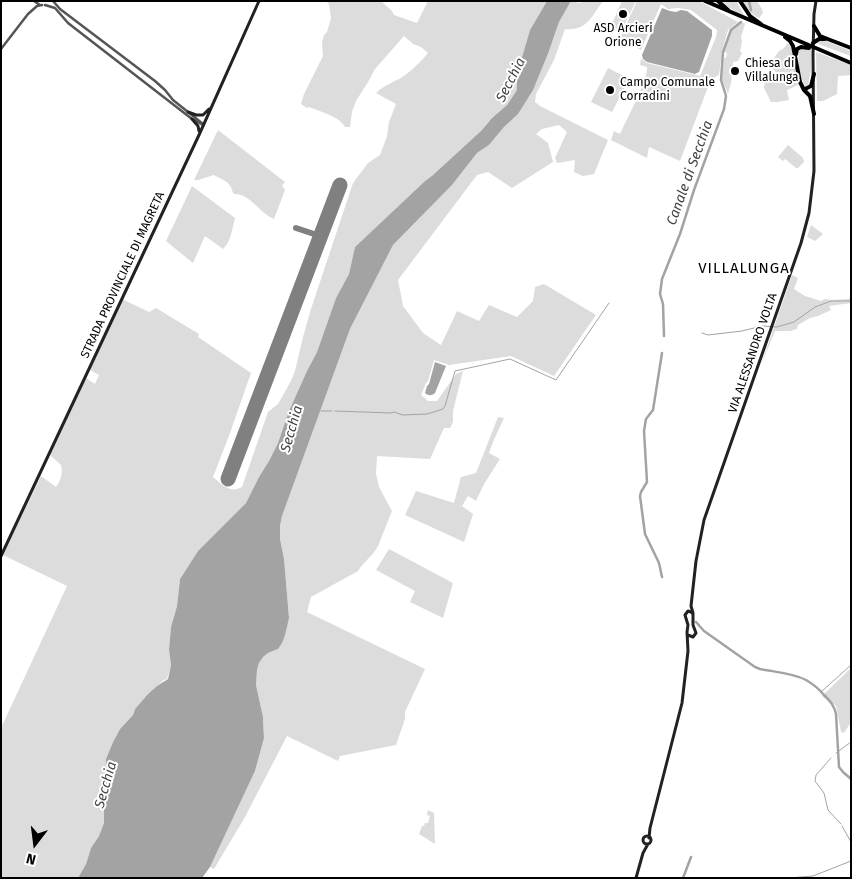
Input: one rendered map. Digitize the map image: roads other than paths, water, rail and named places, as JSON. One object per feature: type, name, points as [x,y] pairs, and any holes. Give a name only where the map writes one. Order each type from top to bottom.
[{"type":"main road","name":"STRADA PROVINCIALE DI MAGRETA","points":[[1,556],[217,96],[259,1]]},
{"type":"main road","points":[[705,1],[851,62]]},
{"type":"main road","points":[[718,1],[732,13]]},
{"type":"main road","name":"VIA ALESSANDRO VOLTA","points":[[691,606],[696,562],[704,520],[803,237],[809,213],[814,172],[813,43],[816,1]]},
{"type":"main road","points":[[741,3],[754,19],[790,41],[796,54],[804,89],[811,99],[814,114]]},
{"type":"main road","points":[[814,26],[822,38]]},
{"type":"main road","points":[[814,36],[851,48]]},
{"type":"main road","points":[[813,43],[822,38]]},
{"type":"main road","points":[[796,54],[797,49],[801,47],[819,50]]},
{"type":"main road","points":[[804,89],[811,86],[814,74]]},
{"type":"main road","points":[[804,89],[814,92]]},
{"type":"main road","points":[[188,112],[203,115],[208,111],[217,96]]},
{"type":"main road","points":[[192,119],[199,129],[192,149]]},
{"type":"main road","points":[[636,878],[646,843],[650,842],[648,837],[650,828],[682,703],[688,651],[688,625],[685,615],[691,606]]},
{"type":"main road","points":[[688,651],[696,633],[691,606]]},
{"type":"main road","points":[[688,611],[693,613]]},
{"type":"main road","points":[[688,636],[693,637]]},
{"type":"main road","points":[[646,843],[643,838],[648,837]]},
{"type":"street","points":[[28,14],[34,1],[37,4],[55,8],[68,23],[192,119],[203,125]]},
{"type":"street","points":[[1,48],[28,14],[37,6],[52,1],[155,81],[173,100],[203,125]]},
{"type":"street","points":[[152,88],[155,86],[155,81]]},
{"type":"water","name":"Secchia","points":[[547,1],[571,1],[559,22],[533,90],[518,114],[489,145],[477,153],[452,185],[393,245],[350,329],[282,516],[280,539],[284,559],[289,618],[282,643],[278,649],[263,657],[257,670],[256,685],[263,717],[264,738],[255,771],[210,867],[202,878],[78,878],[104,823],[106,759],[113,742],[120,729],[148,694],[168,679],[171,665],[169,650],[171,627],[177,606],[180,579],[198,551],[246,503],[269,461],[278,443],[289,411],[317,352],[336,298],[349,274],[355,247],[507,105],[517,90],[517,74],[530,30]]},
{"type":"water","points":[[662,8],[676,12],[681,10],[687,11],[712,30],[712,36],[699,72],[695,74],[647,62],[643,59],[642,55]]},
{"type":"water","points":[[435,362],[446,366],[435,393],[429,395],[425,393]]},
{"type":"waterway","name":"Canale di Secchia","points":[[749,1],[751,10]]},
{"type":"waterway","name":"Canale di Secchia","points":[[664,336],[663,304],[660,294],[662,279],[724,109],[726,96],[721,80],[723,52],[731,30],[741,22]]},
{"type":"waterway","points":[[702,333],[708,335],[742,331],[762,326],[777,327],[794,322],[815,307],[831,301],[851,301]]},
{"type":"waterway","points":[[335,411],[394,412],[403,415],[427,414],[443,409],[445,406],[455,371],[510,359],[556,380],[609,303]]},
{"type":"waterway","name":"Canale di Secchia","points":[[662,353],[653,410],[646,419],[644,431],[647,482],[640,496],[645,534],[659,563],[662,577]]},
{"type":"waterway","points":[[321,411],[332,411]]},
{"type":"waterway","name":"Canale di Secchia","points":[[696,622],[704,631],[755,667],[801,678],[811,683],[832,703],[836,714],[839,767],[851,779]]},
{"type":"waterway","points":[[821,692],[851,665]]},
{"type":"waterway","points":[[836,753],[851,742]]},
{"type":"waterway","points":[[831,758],[816,775],[815,781],[824,793],[828,810],[841,824]]},
{"type":"waterway","points":[[842,826],[851,842]]},
{"type":"waterway","points":[[683,878],[691,857]]},
{"type":"waterway","points":[[789,878],[813,876],[851,861]]},
{"type":"place","name":"ASD Arcieri Orione","points":[[623,14]]},
{"type":"place","name":"Chiesa di Villalunga","points":[[735,71]]},
{"type":"place","name":"Campo Comunale Corradini","points":[[610,90]]},
{"type":"district","name":"VILLALUNGA","points":[[744,269]]}]
